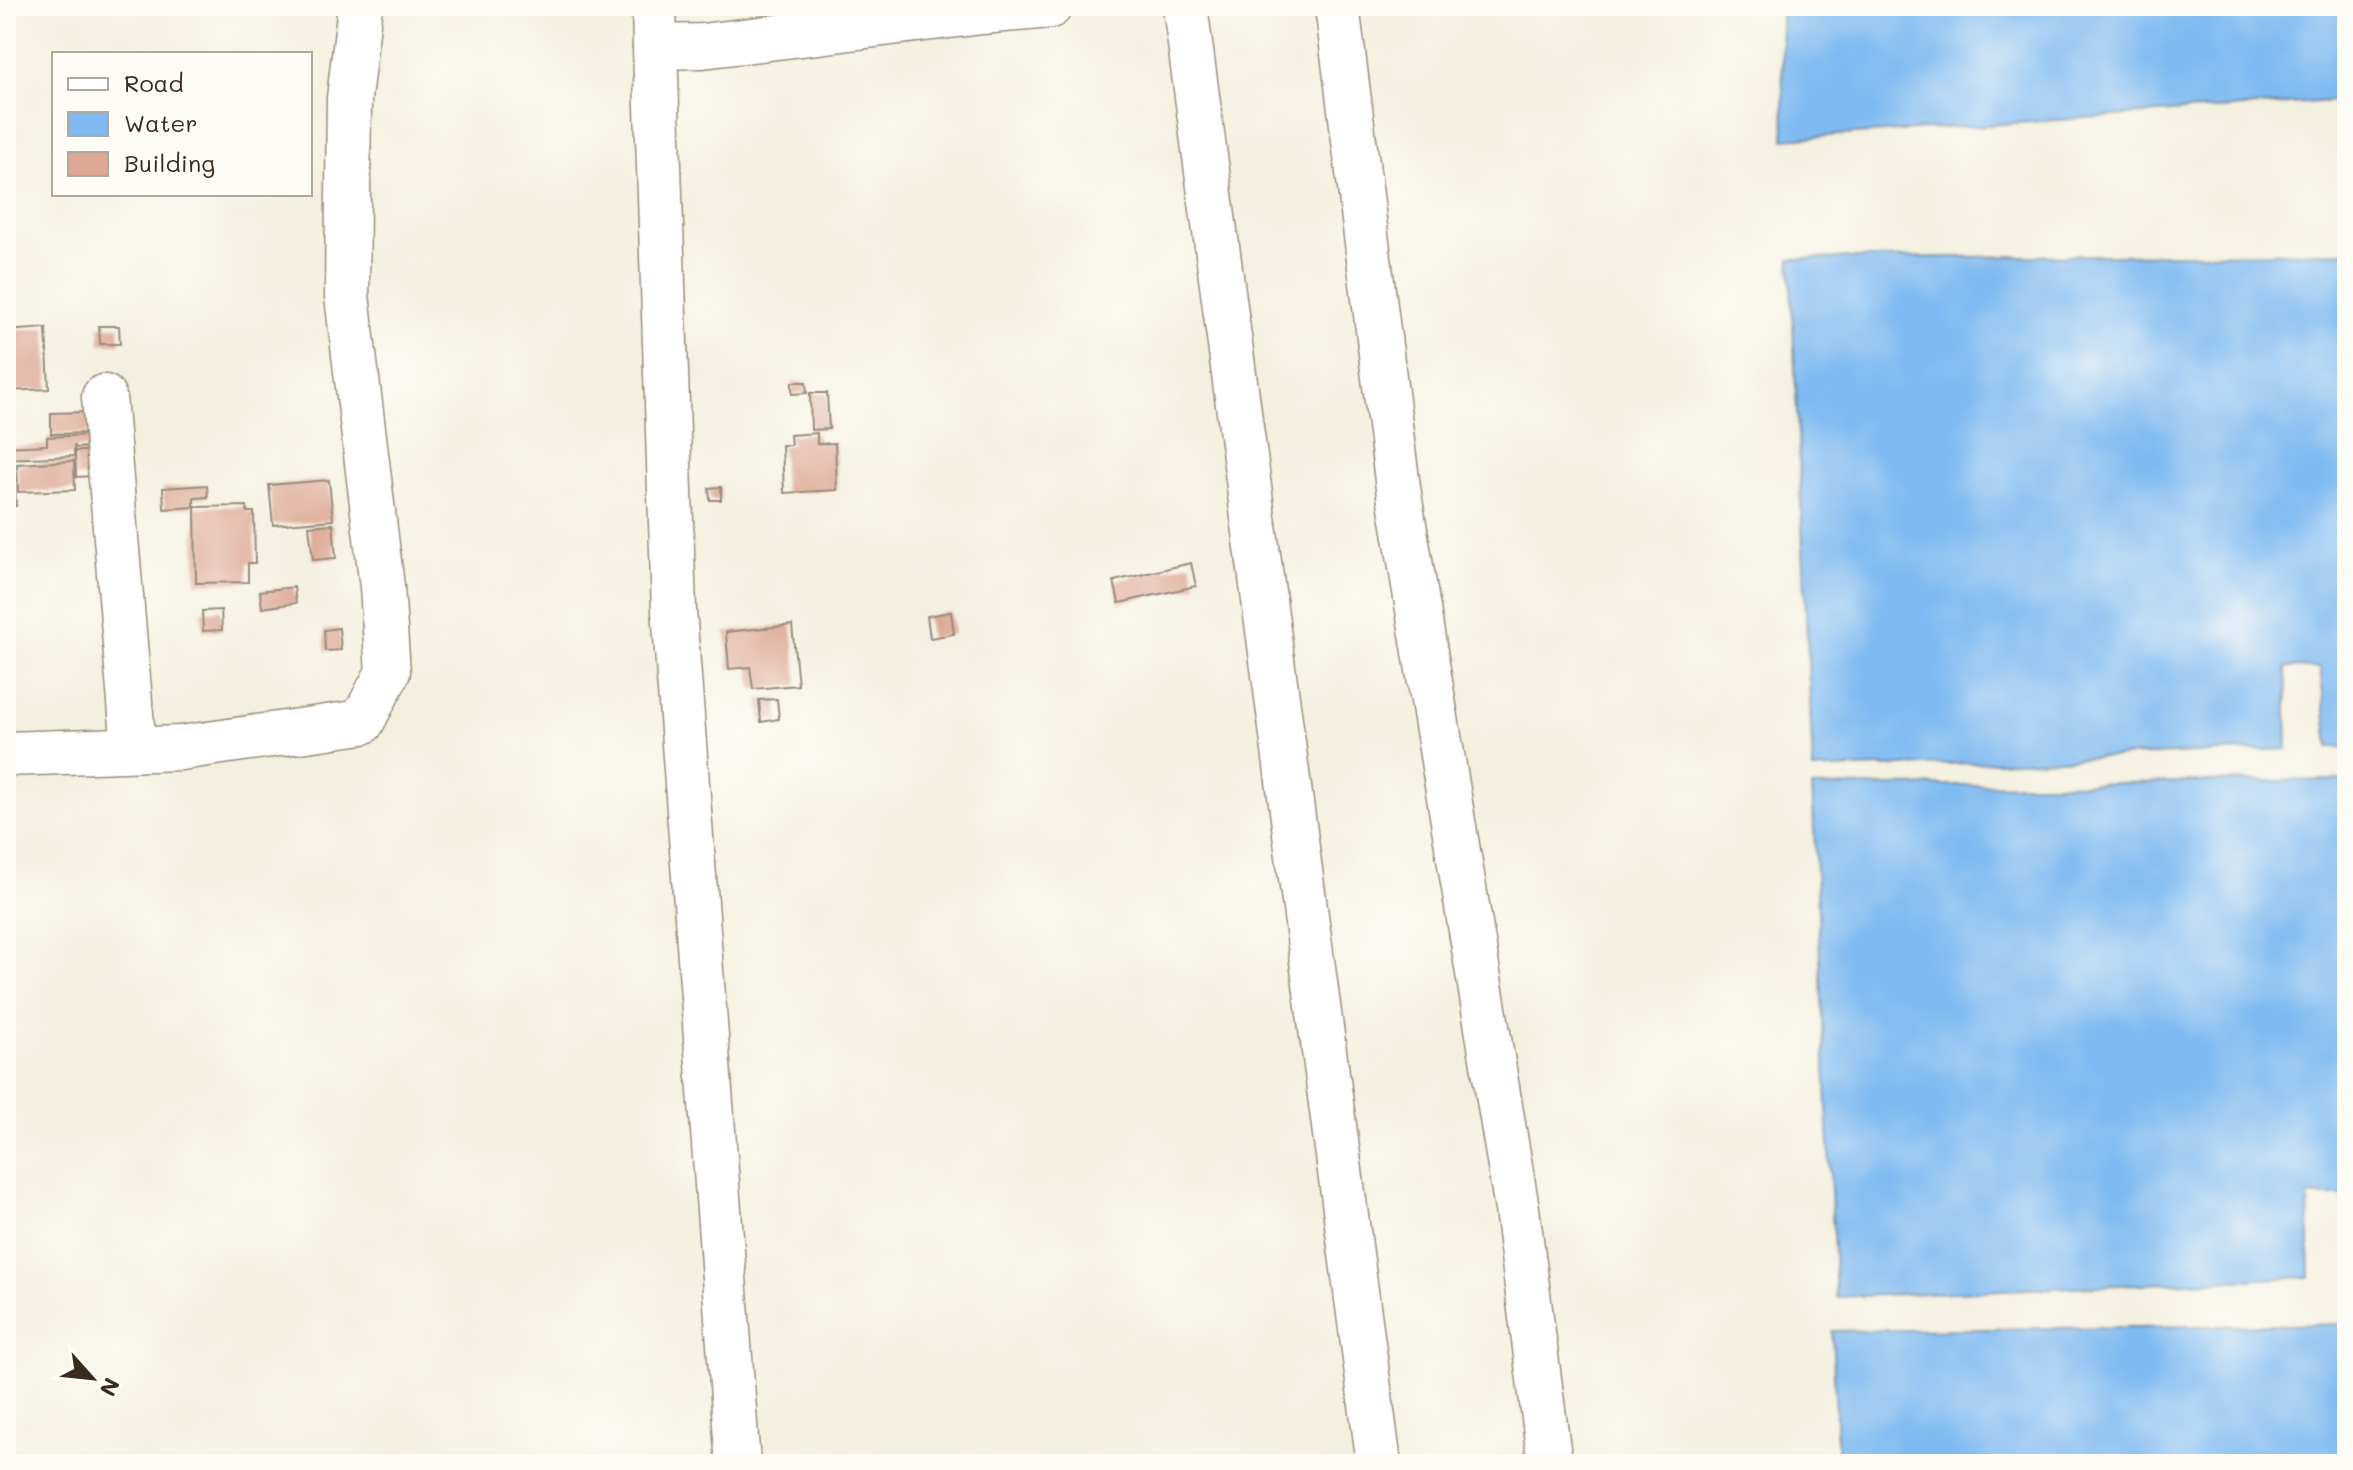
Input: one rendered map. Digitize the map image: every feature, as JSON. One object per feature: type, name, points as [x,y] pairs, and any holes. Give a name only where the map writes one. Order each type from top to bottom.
[{"type":"street","points":[[6,754],[180,748],[362,722],[388,672],[382,587],[347,296],[349,98],[360,6]]},
{"type":"street","points":[[738,1464],[674,610],[654,26],[702,46],[1050,6]]},
{"type":"street","points":[[1185,6],[1379,1464]]},
{"type":"street","points":[[1337,6],[1398,488],[1517,1209],[1550,1464]]},
{"type":"street","points":[[104,397],[134,749]]},
{"type":"water","points":[[1781,6],[2347,6],[2347,100],[1784,139]]},
{"type":"water","points":[[2347,252],[2347,747],[2329,747],[2320,668],[2286,667],[2288,749],[1813,770],[1790,259]]},
{"type":"water","points":[[2347,780],[2347,1233],[2343,1196],[2308,1196],[2310,1277],[1836,1297],[1812,787]]},
{"type":"water","points":[[2347,1324],[2347,1464],[1838,1464],[1832,1331]]},
{"type":"building","points":[[6,67],[9,67],[9,153],[6,153]]},
{"type":"building","points":[[99,326],[119,326],[120,344],[100,344]]},
{"type":"building","points":[[46,328],[49,389],[6,391],[6,331]]},
{"type":"building","points":[[792,382],[806,382],[807,393],[792,394]]},
{"type":"building","points":[[810,393],[827,393],[829,429],[811,430]]},
{"type":"building","points":[[89,412],[90,433],[51,434],[51,413]]},
{"type":"building","points":[[817,433],[817,444],[835,443],[837,490],[784,493],[782,445],[791,445],[790,435]]},
{"type":"building","points":[[91,435],[91,447],[75,448],[74,445],[74,456],[6,459],[6,447],[47,445],[47,437]]},
{"type":"building","points":[[75,451],[92,451],[93,476],[76,477]]},
{"type":"building","points":[[74,461],[75,490],[18,492],[17,464]]},
{"type":"building","points":[[14,468],[16,506],[6,506],[6,469]]},
{"type":"building","points":[[329,480],[333,520],[273,525],[269,485]]},
{"type":"building","points":[[207,485],[208,497],[194,498],[194,507],[164,509],[163,488]]},
{"type":"building","points":[[721,487],[721,500],[710,500],[709,488]]},
{"type":"building","points":[[247,506],[247,512],[254,512],[255,563],[248,563],[248,582],[196,583],[195,507]]},
{"type":"building","points":[[333,524],[336,558],[313,560],[309,526]]},
{"type":"building","points":[[1191,563],[1196,586],[1119,603],[1114,581]]},
{"type":"building","points":[[294,587],[296,603],[262,608],[260,591]]},
{"type":"building","points":[[221,610],[222,630],[203,631],[202,611]]},
{"type":"building","points":[[951,612],[954,634],[930,638],[927,616]]},
{"type":"building","points":[[792,625],[798,685],[753,689],[750,667],[729,669],[726,632]]},
{"type":"building","points":[[339,628],[341,650],[325,651],[324,630]]},
{"type":"building","points":[[777,699],[779,719],[761,722],[759,700]]}]
